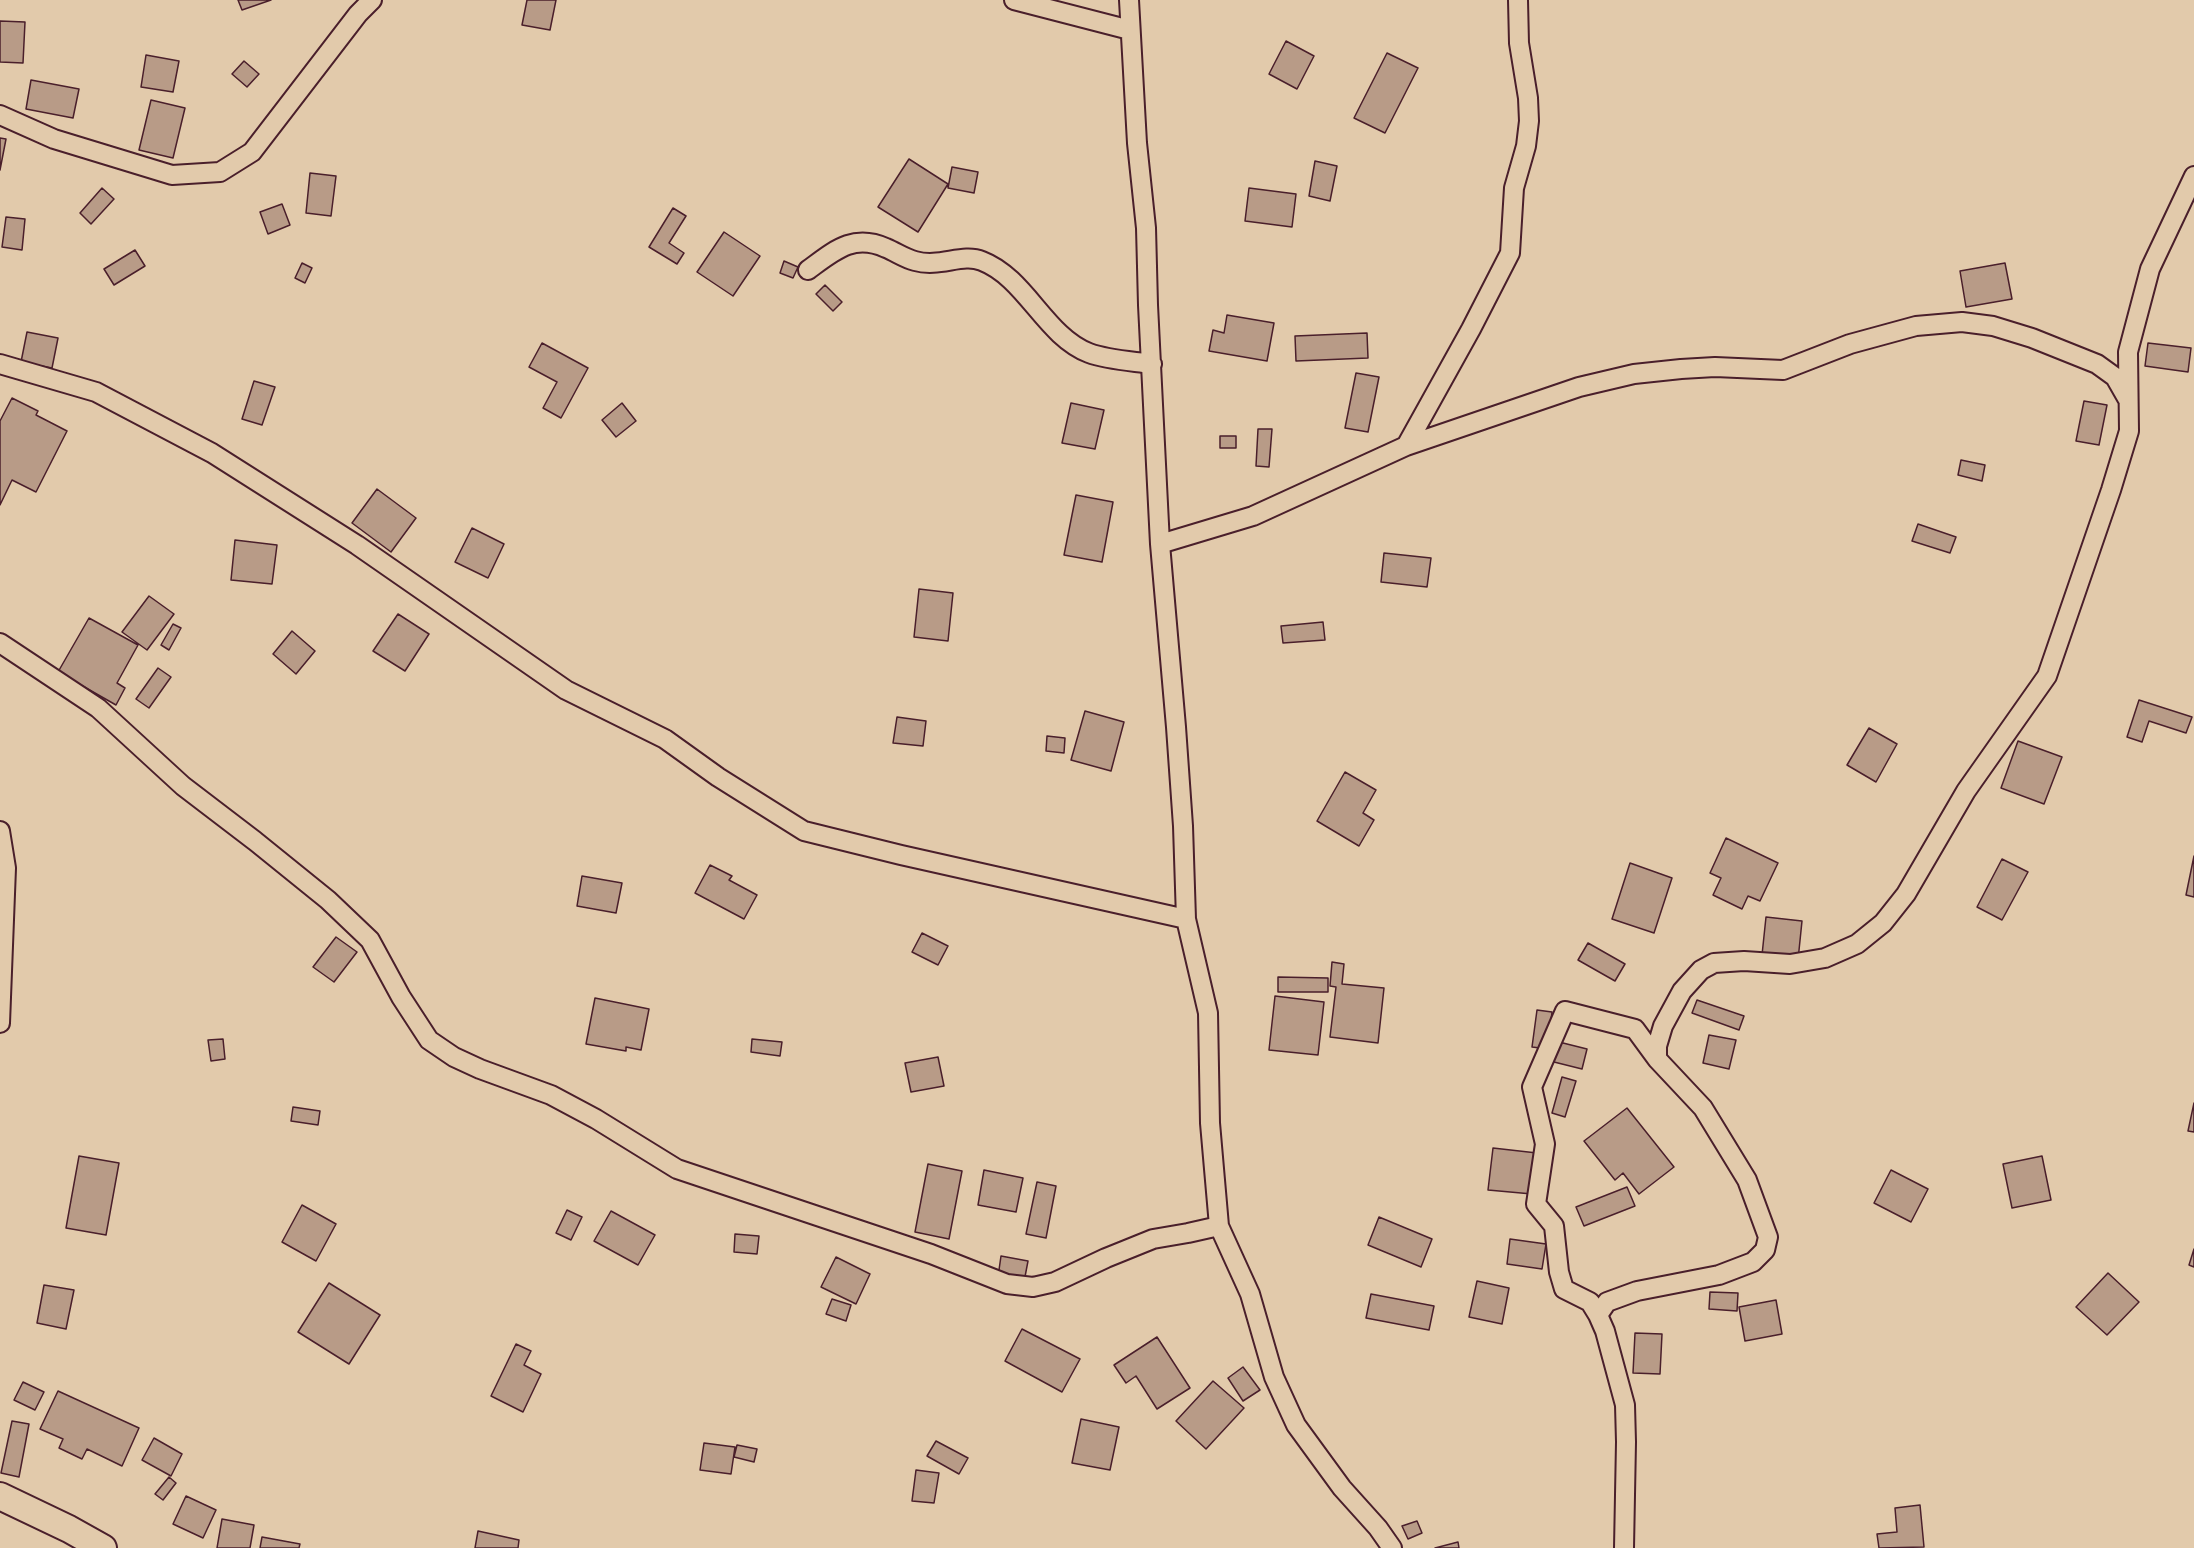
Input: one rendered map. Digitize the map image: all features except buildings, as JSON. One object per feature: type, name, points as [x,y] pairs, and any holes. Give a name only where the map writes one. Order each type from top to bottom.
[{"type":"street","points":[[0,115],[54,139],[172,175],[220,172],[252,152],[358,14],[372,0]]},
{"type":"street","points":[[1014,0],[1130,30]]},
{"type":"street","points":[[1129,0],[1137,143],[1146,228],[1160,544],[1176,727],[1186,919],[1208,1013],[1210,1123],[1219,1226],[1250,1294],[1274,1377],[1296,1425],[1342,1488],[1378,1528],[1392,1548]]},
{"type":"street","points":[[1406,446],[1510,253],[1514,188],[1526,146],[1529,121],[1520,43],[1518,0]]},
{"type":"street","points":[[2115,377],[2128,351],[2150,269],[2194,176]]},
{"type":"street","points":[[808,270],[839,247],[868,242],[886,248],[906,259],[927,265],[959,259],[980,260],[1001,272],[1065,338],[1088,352],[1152,364]]},
{"type":"street","points":[[1160,544],[1253,516],[1406,446],[1579,387],[1634,374],[1715,367],[1783,370],[1850,344],[1916,326],[1962,322],[1993,326],[2032,338],[2097,364],[2115,377],[2129,403]]},
{"type":"street","points":[[1657,1059],[1657,1046],[1663,1026],[1682,991],[1701,970],[1714,963],[1744,961],[1790,964],[1825,958],[1857,944],[1884,923],[1906,894],[1966,791],[2047,676],[2129,431],[2128,351]]},
{"type":"street","points":[[0,364],[96,392],[212,453],[357,545],[566,690],[665,739],[718,777],[804,831],[1186,919]]},
{"type":"street","points":[[0,644],[99,708],[183,786],[328,900],[370,940],[401,997],[429,1040],[454,1057],[480,1069],[551,1095],[677,1168],[931,1254],[1007,1284],[1033,1287],[1055,1282],[1154,1239],[1219,1226]]},
{"type":"street","points":[[0,831],[6,868],[0,1023]]},
{"type":"street","points":[[1566,1011],[1635,1029],[1657,1059],[1703,1108],[1719,1133],[1748,1180],[1768,1237],[1765,1250],[1753,1262],[1719,1275],[1637,1291],[1602,1308],[1564,1289],[1559,1272],[1554,1226],[1536,1204],[1545,1144],[1532,1087],[1566,1011]]},
{"type":"street","points":[[1602,1308],[1605,1331],[1624,1405],[1626,1442],[1624,1548]]},
{"type":"street","points":[[0,1496],[103,1548]]}]
